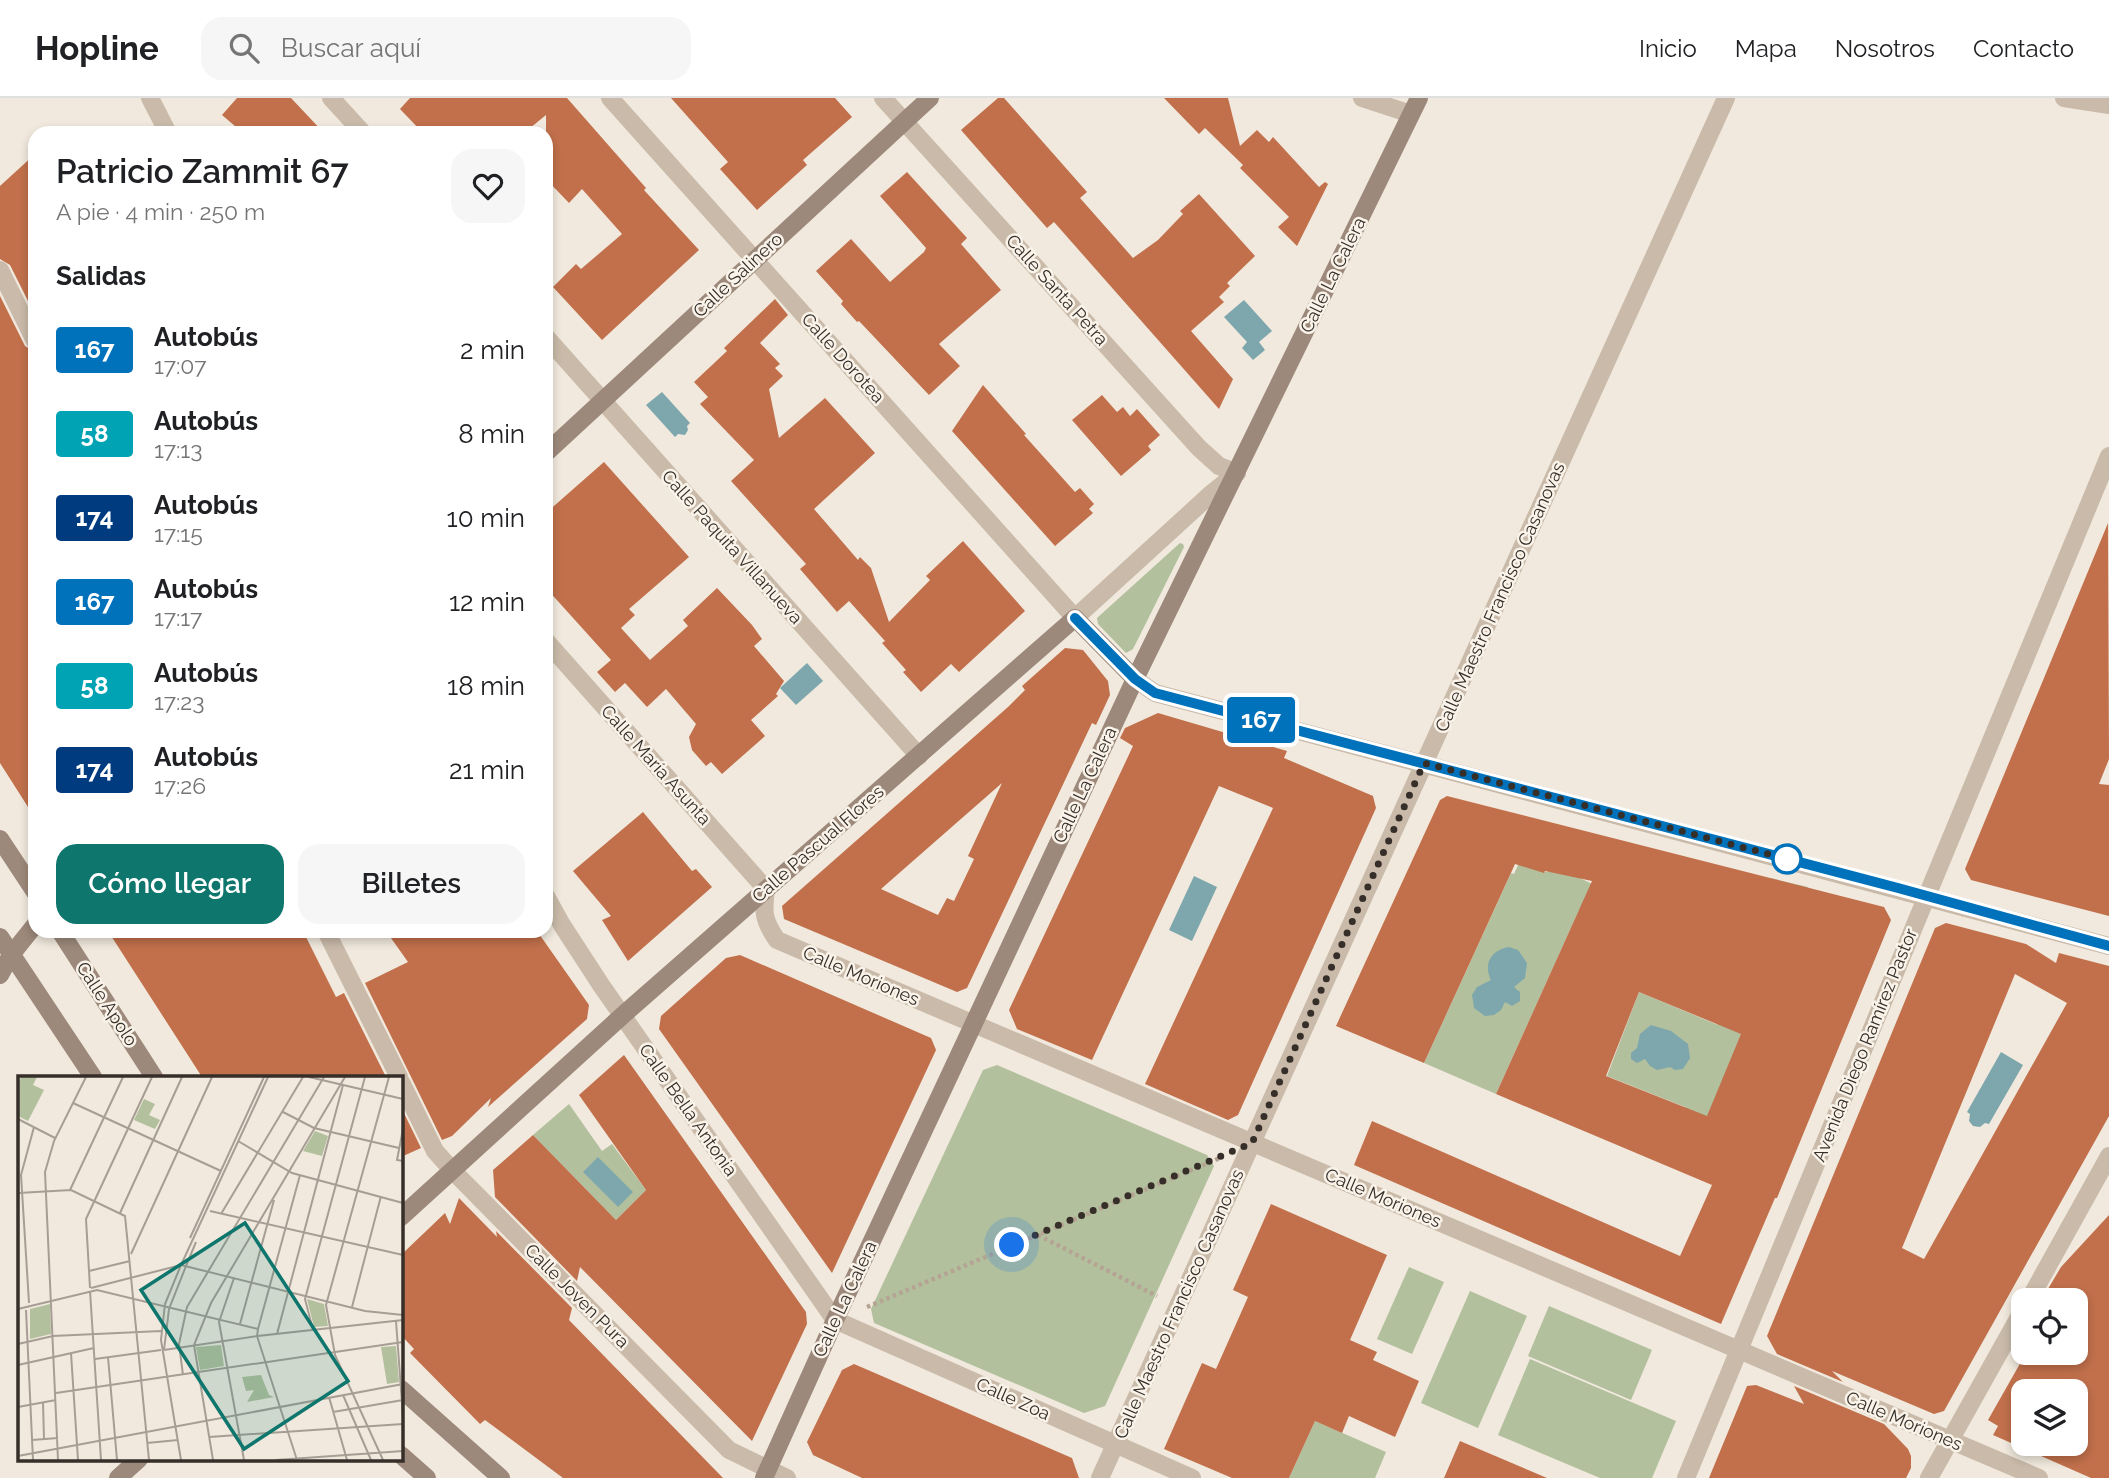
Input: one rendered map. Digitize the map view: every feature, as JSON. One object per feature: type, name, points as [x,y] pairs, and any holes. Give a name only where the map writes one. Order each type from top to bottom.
[{"type":"main road","name":"Calle Salinero","points":[[553,447],[930,98]]},
{"type":"main road","name":"Calle La Calera","points":[[766,1474],[835,1320],[1135,679],[1415,106]]},
{"type":"main road","points":[[1075,618],[1135,679]]},
{"type":"main road","name":"Calle Pascual Flores","points":[[402,1216],[622,1015],[1075,618]]},
{"type":"main road","points":[[0,839],[28,881]]},
{"type":"main road","points":[[0,975],[11,955],[28,934]]},
{"type":"main road","points":[[0,937],[92,1076]]},
{"type":"main road","name":"Calle Apolo","points":[[65,938],[154,1076]]},
{"type":"main road","points":[[402,1389],[501,1478]]},
{"type":"main road","points":[[402,1456],[427,1478]]},
{"type":"main road","points":[[118,1478],[138,1460]]},
{"type":"street","points":[[150,98],[164,126]]},
{"type":"street","points":[[331,98],[357,126]]},
{"type":"street","name":"Calle Dorotea","points":[[610,98],[1075,618]]},
{"type":"street","name":"Calle Santa Petra","points":[[883,98],[1199,448],[1219,466],[1237,473]]},
{"type":"street","points":[[1362,98],[1415,106]]},
{"type":"street","name":"Calle Maestro Francisco Casanovas","points":[[1100,1478],[1726,98]]},
{"type":"street","points":[[2064,98],[2109,105]]},
{"type":"street","points":[[0,271],[28,327]]},
{"type":"street","name":"Calle Paquita Villanueva","points":[[553,345],[919,756]]},
{"type":"street","name":"Avenida Diego Ramírez Pastor","points":[[1686,1478],[2109,456]]},
{"type":"street","name":"Calle Pascual Flores","points":[[1075,618],[1212,492],[1237,473]]},
{"type":"street","name":"Calle María Asunta","points":[[553,649],[766,889]]},
{"type":"street","points":[[1135,679],[1155,693],[2109,946]]},
{"type":"street","name":"Calle Moriones","points":[[766,889],[763,908],[767,925],[776,940],[2039,1478]]},
{"type":"street","name":"Calle Bella Antonia","points":[[553,908],[622,1015],[835,1320]]},
{"type":"street","name":"Calle Joven Pura","points":[[329,938],[398,1076]]},
{"type":"street","name":"Calle Joven Pura","points":[[402,1084],[435,1152],[452,1170],[729,1450],[766,1474],[787,1478]]},
{"type":"street","points":[[2036,1288],[2109,1156]]},
{"type":"street","name":"Calle Zoa","points":[[835,1320],[1192,1478]]},
{"type":"street","points":[[1929,1478],[2011,1331]]},
{"type":"path","points":[[835,1320],[1252,1143]]},
{"type":"path","points":[[1037,1234],[1159,1297]]},
{"type":"green space","points":[[1180,543],[1184,547],[1133,649],[1126,653],[1098,624],[1097,618]]},
{"type":"green space","points":[[1519,863],[1544,872],[1553,871],[1580,878],[1594,885],[1766,890],[1770,878],[1808,887],[1710,1115],[1669,1147],[1685,1107],[1607,1076],[1639,992],[1718,1025],[1579,910],[1496,1094],[1424,1063],[1511,873],[1514,874]]},
{"type":"green space","points":[[997,1065],[1207,1155],[1214,1166],[1105,1406],[1084,1413],[874,1323],[871,1309],[983,1070]]},
{"type":"green space","points":[[569,1104],[602,1151],[612,1144],[646,1190],[616,1220],[533,1135]]},
{"type":"green space","points":[[1409,1267],[1444,1282],[1412,1354],[1377,1339]]},
{"type":"green space","points":[[1470,1291],[1527,1316],[1478,1428],[1421,1403]]},
{"type":"green space","points":[[1549,1306],[1652,1350],[1631,1400],[1528,1356]]},
{"type":"green space","points":[[1530,1359],[1676,1421],[1652,1478],[1600,1478],[1498,1435]]},
{"type":"green space","points":[[1315,1421],[1386,1452],[1375,1478],[1289,1478]]},
{"type":"water","points":[[1244,300],[1272,331],[1259,342],[1265,350],[1253,360],[1242,348],[1247,342],[1224,317]]},
{"type":"water","points":[[662,392],[690,423],[685,435],[678,434],[675,437],[646,405]]},
{"type":"water","points":[[807,663],[823,681],[796,705],[780,688]]},
{"type":"water","points":[[1194,876],[1217,887],[1192,941],[1169,930]]},
{"type":"water","points":[[1509,947],[1518,950],[1527,963],[1525,978],[1514,987],[1520,992],[1520,1001],[1512,1006],[1505,1002],[1501,1010],[1494,1015],[1485,1016],[1474,1008],[1472,995],[1477,987],[1491,980],[1488,963],[1493,955]]},
{"type":"water","points":[[1651,1025],[1671,1031],[1688,1044],[1690,1058],[1683,1069],[1675,1070],[1670,1067],[1657,1070],[1645,1059],[1637,1063],[1631,1059],[1640,1034]]},
{"type":"water","points":[[2001,1052],[2023,1065],[1989,1124],[1973,1126],[1967,1112]]},
{"type":"water","points":[[598,1157],[633,1192],[618,1207],[583,1172]]},
{"type":"building","points":[[237,98],[291,98],[317,126],[235,126],[222,115]]},
{"type":"building","points":[[410,98],[567,98],[646,188],[644,190],[699,250],[602,340],[553,287],[576,264],[581,269],[622,234],[582,189],[569,203],[553,186],[553,126],[546,126],[546,115],[533,126],[416,126],[400,109]]},
{"type":"building","points":[[671,98],[835,98],[852,117],[803,160],[807,165],[757,210],[720,169],[728,162]]},
{"type":"building","points":[[998,98],[1004,98],[1087,192],[1080,198],[1133,258],[1158,240],[1183,214],[1180,211],[1199,194],[1255,256],[1227,283],[1230,286],[1219,297],[1224,302],[1191,331],[1233,379],[1219,409],[1054,222],[1047,228],[961,130]]},
{"type":"building","points":[[1164,98],[1228,98],[1240,146],[1257,130],[1269,142],[1273,137],[1319,187],[1325,182],[1328,184],[1297,246],[1278,227],[1289,217],[1240,168],[1243,165],[1205,128],[1199,134]]},
{"type":"building","points":[[28,160],[28,301],[10,265],[0,259],[0,186]]},
{"type":"building","points":[[907,172],[967,238],[961,244],[1001,290],[939,344],[960,366],[929,395],[859,321],[857,322],[841,304],[843,301],[816,271],[851,239],[890,282],[924,252],[926,248],[880,196]]},
{"type":"building","points":[[0,296],[28,348],[28,807],[0,763]]},
{"type":"building","points":[[775,299],[788,315],[760,343],[780,364],[775,368],[783,376],[769,389],[779,438],[825,398],[875,453],[814,509],[858,560],[860,557],[871,568],[889,622],[930,580],[926,576],[963,541],[1025,611],[959,672],[951,664],[921,692],[882,643],[885,641],[849,601],[837,612],[800,569],[806,564],[731,481],[754,460],[700,404],[708,397],[694,382],[727,351],[724,348]]},
{"type":"building","points":[[983,385],[1075,492],[1080,488],[1094,504],[1089,509],[1093,513],[1055,546],[952,431]]},
{"type":"building","points":[[1102,395],[1117,412],[1123,407],[1130,416],[1137,409],[1160,435],[1148,446],[1151,450],[1121,476],[1072,420]]},
{"type":"building","points":[[604,462],[689,557],[629,609],[635,615],[621,628],[650,660],[688,626],[683,620],[717,588],[762,639],[754,646],[784,681],[776,694],[778,696],[751,720],[765,736],[722,774],[711,762],[706,766],[692,750],[689,737],[696,724],[666,689],[647,707],[625,683],[615,692],[597,672],[611,660],[553,596],[553,507]]},
{"type":"building","points":[[2108,523],[2109,759],[2099,784],[2109,785],[2109,916],[1971,880],[1965,869]]},
{"type":"building","points":[[1065,648],[1083,650],[1108,681],[1110,695],[1096,725],[1092,723],[967,988],[957,992],[784,919],[782,906],[1008,707],[1025,690],[1022,686]],"holes":[[[1002,783],[968,856],[974,859],[954,901],[947,898],[938,915],[881,889]]]},
{"type":"building","points":[[1158,713],[1287,751],[1284,758],[1373,796],[1376,808],[1238,1115],[1228,1120],[1145,1084],[1273,808],[1219,786],[1092,1060],[1017,1029],[1009,1010],[1133,746],[1120,738],[1125,728]]},
{"type":"building","points":[[1447,796],[1884,907],[1891,920],[1777,1198],[1721,1324],[1354,1165],[1372,1121],[1680,1256],[1712,1185],[1496,1094],[1592,881],[1545,871],[1544,873],[1515,864],[1424,1063],[1336,1026],[1440,800]],"holes":[[[1639,992],[1741,1034],[1707,1116],[1606,1076]]]},
{"type":"building","points":[[643,812],[692,871],[696,869],[712,887],[628,961],[602,920],[611,916],[573,871]]},
{"type":"building","points":[[1946,923],[2026,944],[2056,963],[2059,953],[2109,966],[2109,1116],[1944,1411],[1934,1414],[1832,1371],[1843,1382],[1777,1354],[1767,1336],[1935,928]],"holes":[[[2015,974],[2067,1003],[1924,1259],[1902,1248]]]},
{"type":"building","points":[[113,938],[306,938],[336,997],[344,993],[386,1076],[201,1076]]},
{"type":"building","points":[[391,938],[542,938],[589,1005],[587,1019],[488,1107],[491,1098],[452,1136],[442,1140],[365,983],[408,962]]},
{"type":"building","points":[[740,955],[931,1038],[936,1050],[832,1273],[659,1029],[661,1016],[726,958]]},
{"type":"building","points":[[624,1055],[806,1312],[807,1324],[752,1441],[580,1267],[577,1281],[495,1197],[493,1170],[533,1135],[616,1220],[646,1190],[579,1095]]},
{"type":"building","points":[[402,1109],[421,1148],[402,1157]]},
{"type":"building","points":[[459,1198],[497,1237],[496,1231],[572,1308],[569,1320],[723,1478],[563,1478],[485,1420],[480,1424],[410,1353],[414,1349],[402,1336],[402,1254],[445,1213],[450,1224]]},
{"type":"building","points":[[1271,1204],[1387,1255],[1350,1340],[1377,1352],[1373,1360],[1419,1381],[1395,1437],[1349,1416],[1342,1433],[1315,1421],[1289,1478],[1232,1478],[1164,1449],[1202,1363],[1216,1369],[1248,1297],[1233,1290]]},
{"type":"building","points":[[2109,1215],[2109,1478],[2091,1478],[2041,1456],[2088,1456],[2088,1379],[2011,1379],[2019,1365],[2088,1365],[2088,1288],[2049,1288],[2061,1267]]},
{"type":"building","points":[[854,1364],[1072,1458],[1079,1478],[862,1478],[813,1455],[807,1442],[842,1370]]},
{"type":"building","points":[[2011,1379],[2011,1443],[1993,1435],[1998,1426],[1988,1420]]},
{"type":"building","points":[[1756,1385],[1804,1404],[1794,1386],[1884,1424],[1908,1449],[1911,1456],[1911,1468],[1906,1478],[1709,1478],[1747,1386]]},
{"type":"building","points":[[1460,1441],[1547,1478],[1444,1478]]},
{"type":"bus line","name":"167","points":[[1075,618],[1135,679],[1155,693],[2109,946]]},
{"type":"route","points":[[1012,1245],[1252,1143],[1424,763],[1787,859]]}]
